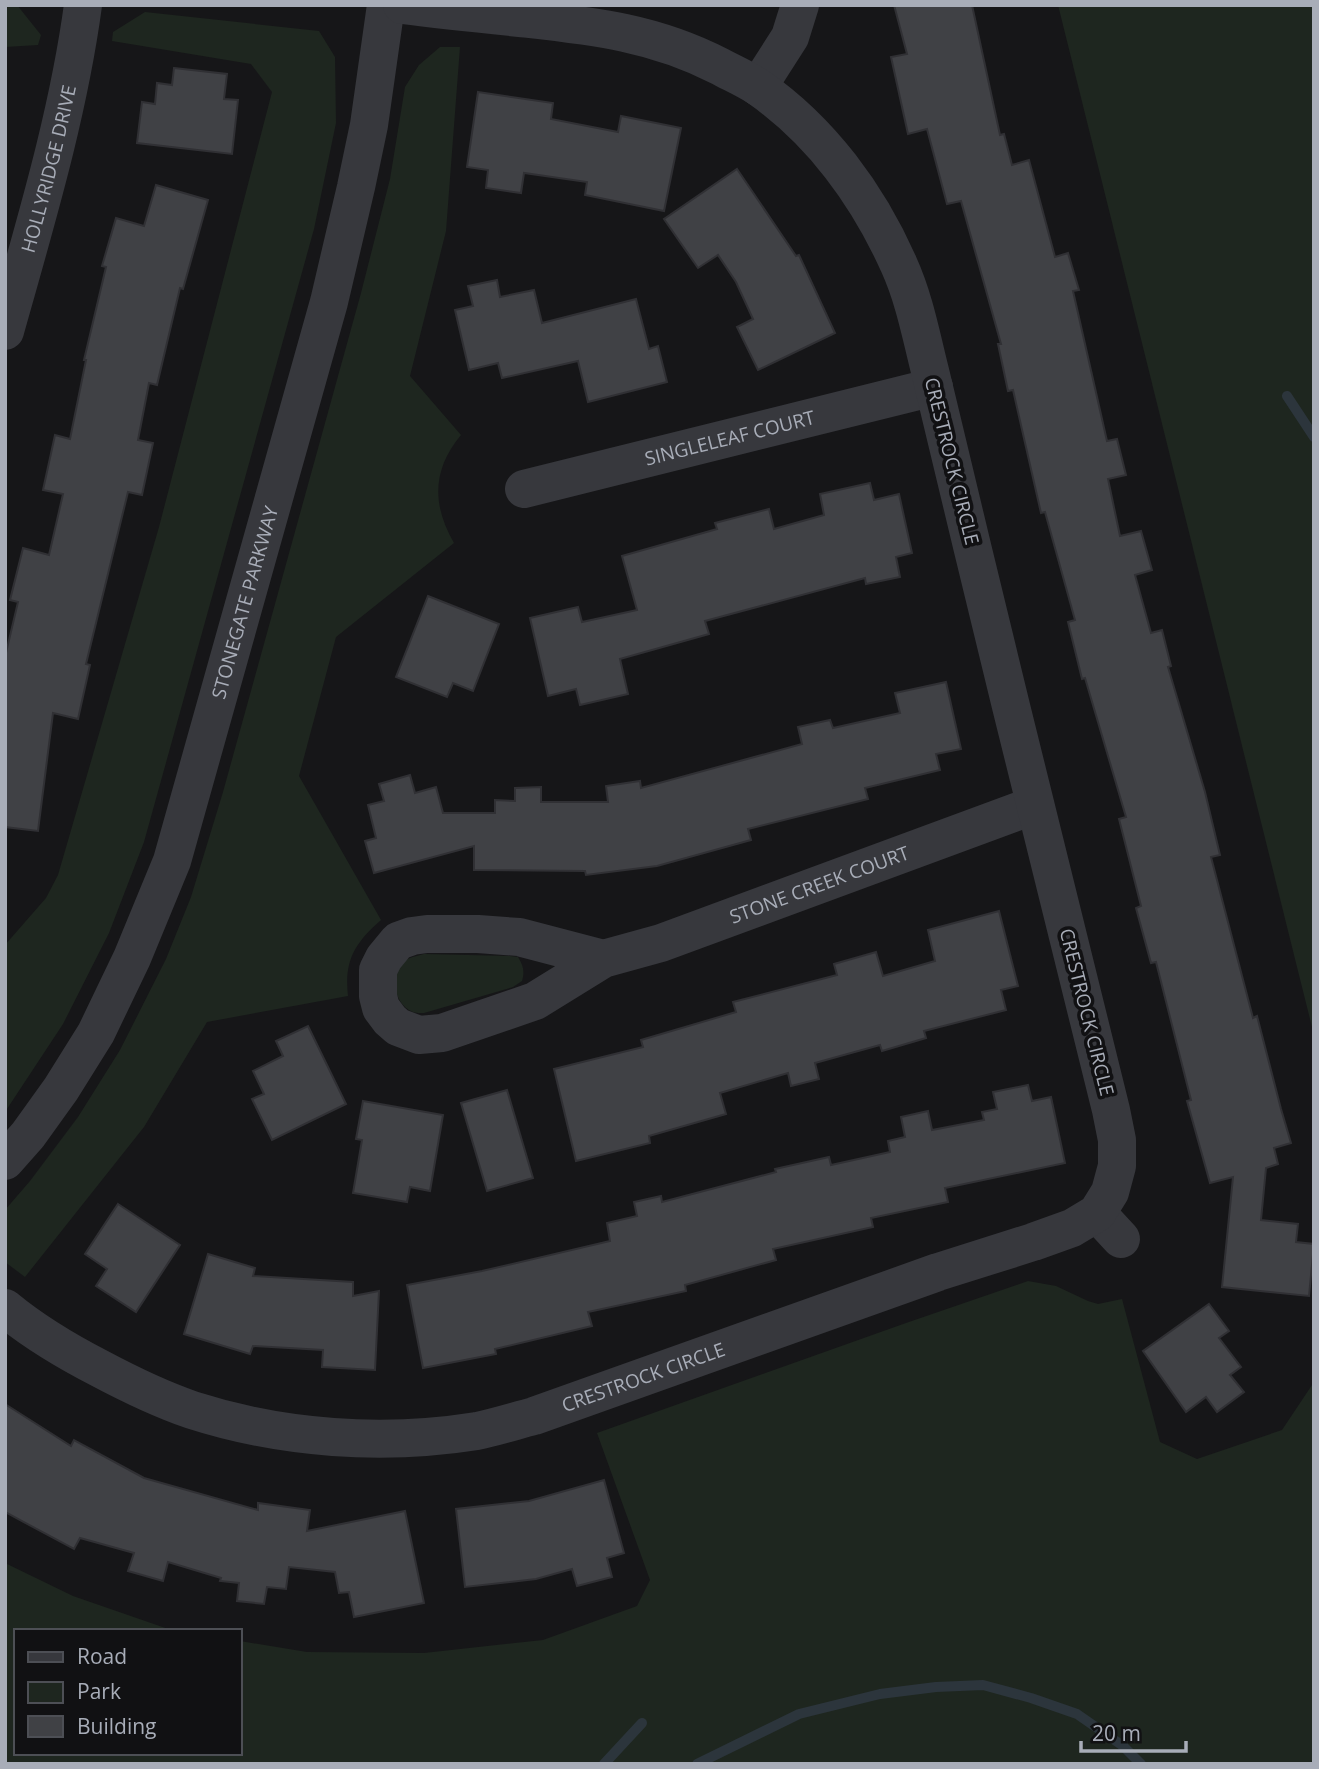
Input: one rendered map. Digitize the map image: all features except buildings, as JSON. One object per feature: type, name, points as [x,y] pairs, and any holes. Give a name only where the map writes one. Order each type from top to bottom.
[{"type":"street","name":"HOLLYRIDGE DRIVE","points":[[5,331],[63,117],[83,5]]},
{"type":"street","name":"STONEGATE PARKWAY","points":[[5,1161],[28,1135],[61,1089],[96,1033],[138,946],[172,861],[329,302],[369,125],[386,5]]},
{"type":"street","name":"CRESTROCK CIRCLE","points":[[5,1308],[76,1357],[137,1388],[192,1410],[244,1424],[296,1432],[357,1438],[425,1437],[479,1430],[534,1416],[938,1272],[1072,1228],[1109,1226],[1110,1192],[1117,1166],[1117,1140],[1111,1110],[915,313],[900,268],[864,198],[843,168],[785,109],[758,87],[708,61],[653,39],[589,25],[402,5]]},
{"type":"street","points":[[758,87],[790,37],[800,5]]},
{"type":"street","name":"SINGLELEAF COURT","points":[[524,488],[934,387]]},
{"type":"street","name":"STONE CREEK COURT","points":[[603,959],[519,937],[478,934],[412,936],[398,942],[384,958],[378,970],[378,996],[381,1009],[398,1027],[419,1035],[442,1033],[535,1002],[603,959],[661,943],[1035,805]]},
{"type":"green space","points":[[17,5],[41,35],[38,45],[5,47],[5,6]]},
{"type":"green space","points":[[1058,5],[1314,5],[1314,1035],[1298,971]]},
{"type":"green space","points":[[145,12],[319,31],[335,57],[336,123],[314,229],[144,842],[109,933],[63,1024],[5,1112],[5,945],[46,898],[58,875],[159,527],[272,92],[251,64],[112,41],[113,32]]},
{"type":"green space","points":[[440,47],[460,47],[446,231],[410,376],[461,435],[445,461],[438,488],[442,515],[454,543],[336,637],[299,776],[381,920],[353,953],[348,972],[348,996],[207,1022],[144,1127],[25,1277],[5,1262],[5,1210],[78,1117],[120,1050],[166,959],[191,897],[223,792],[361,293],[390,179],[405,87],[419,65]]},
{"type":"green space","points":[[424,954],[518,957],[523,968],[522,981],[513,987],[424,1013],[414,1012],[398,997],[396,976],[405,961]]},
{"type":"green space","points":[[1028,1281],[1056,1286],[1098,1304],[1122,1299],[1160,1442],[1197,1459],[1282,1430],[1314,1382],[1314,1764],[5,1764],[5,1563],[73,1596],[168,1629],[14,1629],[14,1755],[242,1755],[242,1641],[307,1652],[424,1653],[543,1640],[637,1606],[650,1580],[597,1433]]},
{"type":"waterway","points":[[1287,396],[1314,437]]},
{"type":"waterway","points":[[697,1764],[799,1714],[880,1694],[983,1685],[1077,1714],[1123,1746],[1141,1764]]},
{"type":"waterway","points":[[604,1764],[642,1723]]}]
